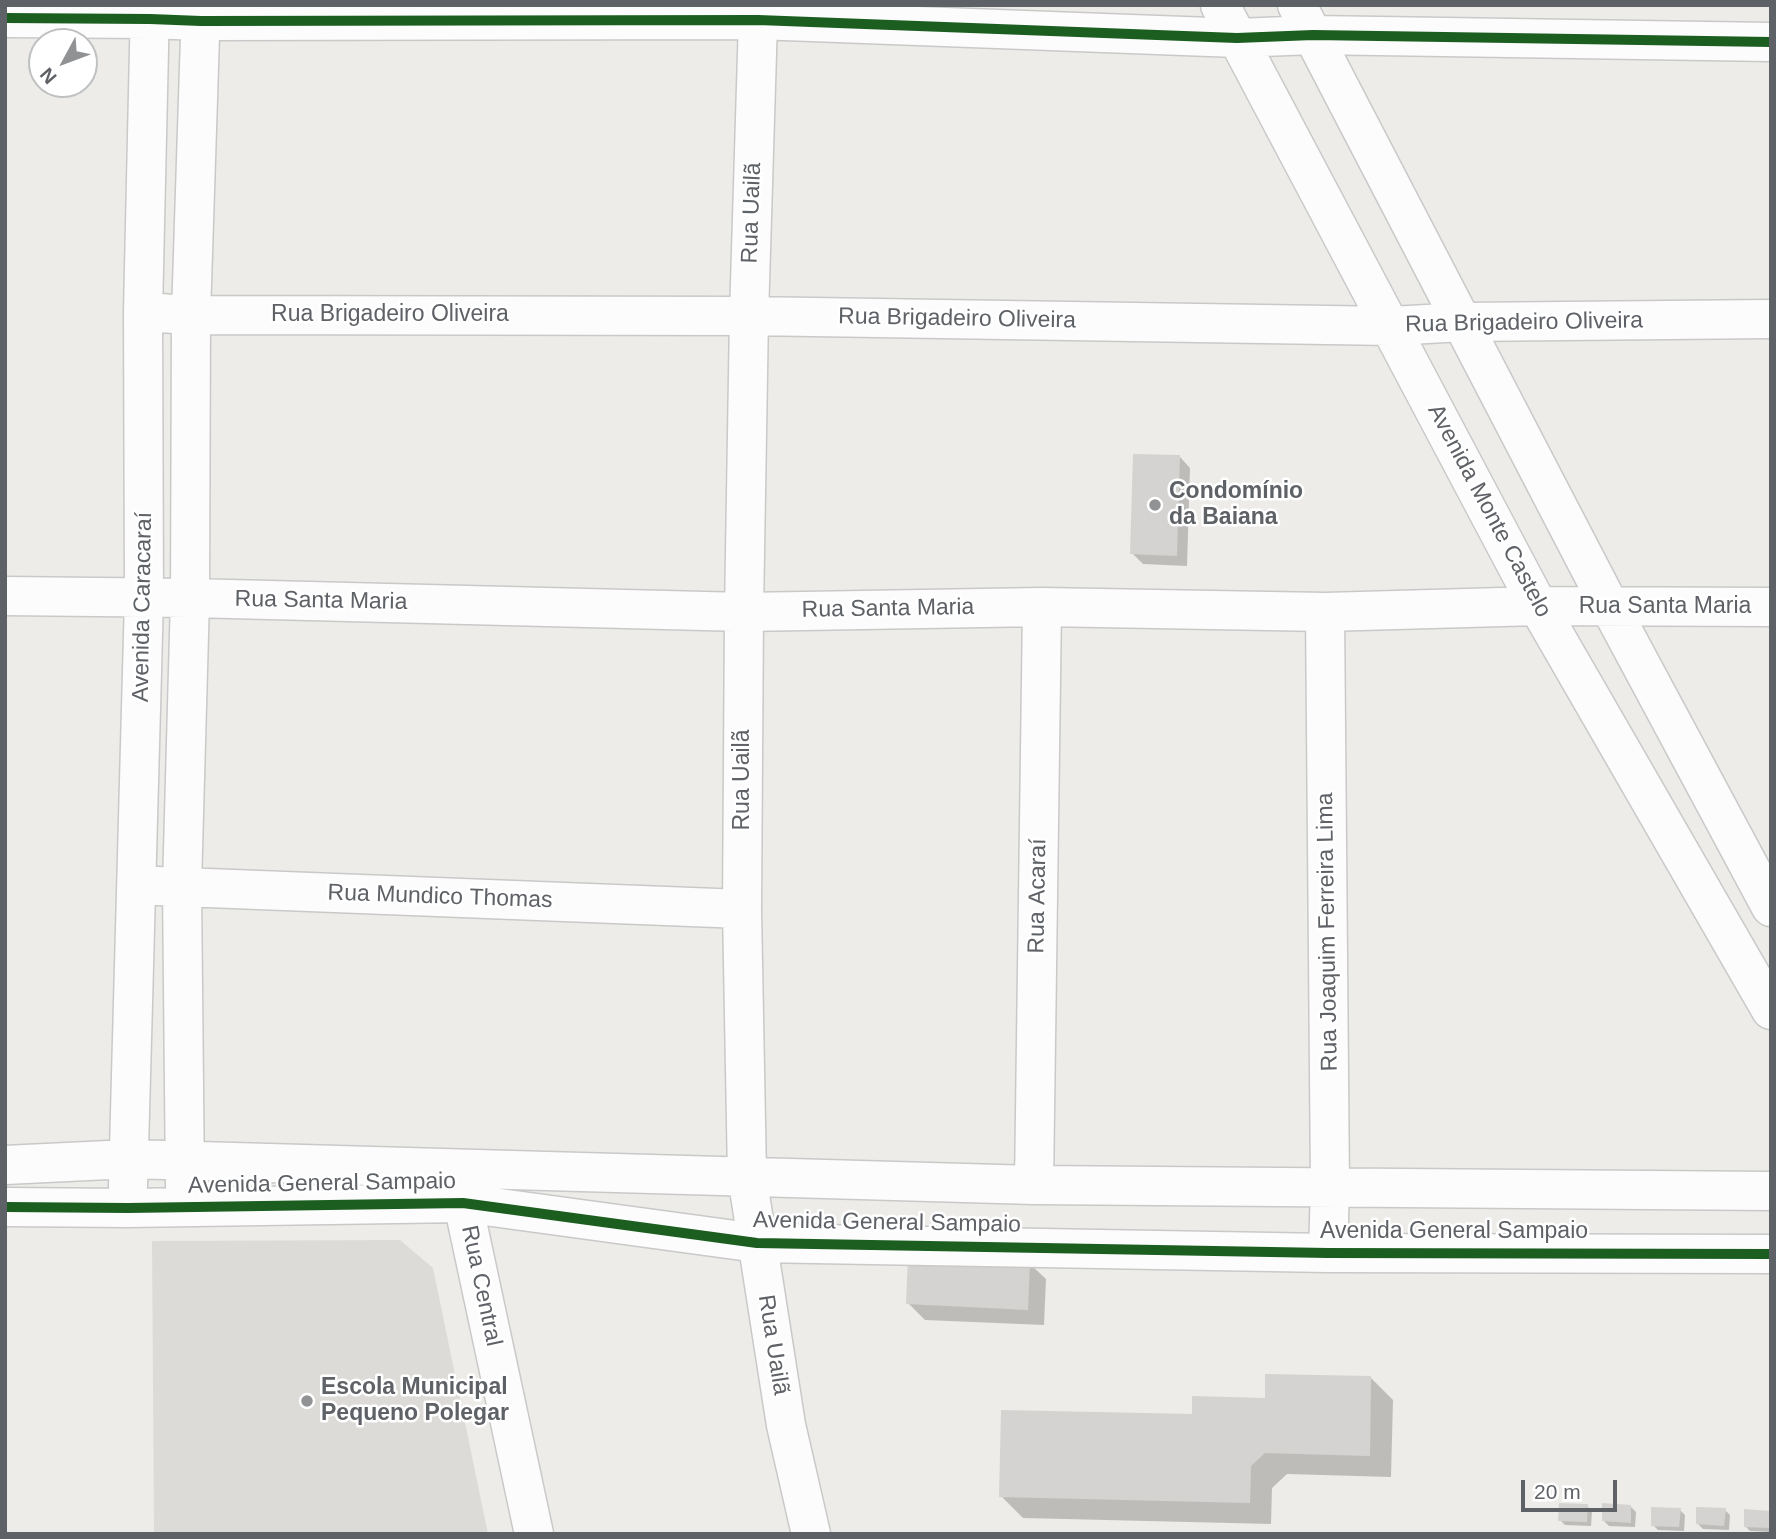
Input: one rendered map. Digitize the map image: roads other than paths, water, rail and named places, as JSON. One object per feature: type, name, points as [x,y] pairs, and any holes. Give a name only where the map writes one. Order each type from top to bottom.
[{"type":"street","points":[[5,18],[150,12],[758,20],[1228,22],[1308,15],[1771,42]]},
{"type":"street","name":"Avenida Caracaraí","points":[[128,1208],[144,598],[143,312],[150,12]]},
{"type":"street","name":"Avenida Caracaraí","points":[[184,1206],[182,886],[190,598],[191,315],[201,13]]},
{"type":"street","points":[[1308,15],[1610,607],[1771,906]]},
{"type":"street","name":"Rua Uailã","points":[[758,20],[744,612],[742,909],[747,1177],[786,1425],[811,1534]]},
{"type":"street","name":"Avenida Monte Castelo","points":[[1228,22],[1538,606],[1771,1010]]},
{"type":"street","name":"Rua Brigadeiro Oliveira","points":[[143,312],[191,315],[749,316],[1391,326],[1463,322],[1771,319]]},
{"type":"street","name":"Rua Santa Maria","points":[[5,596],[744,612],[1042,607],[1325,612],[1538,606],[1771,607]]},
{"type":"street","name":"Rua Acaraí","points":[[1034,1185],[1042,607]]},
{"type":"street","name":"Rua Joaquim Ferreira Lima","points":[[1325,612],[1330,1187],[1328,1253]]},
{"type":"street","name":"Rua Mundico Thomas","points":[[137,885],[742,909]]},
{"type":"street","name":"Avenida General Sampaio","points":[[5,1165],[129,1159],[1034,1185],[1771,1191]]},
{"type":"street","name":"Avenida General Sampaio","points":[[5,1207],[463,1203],[757,1243],[1328,1253],[1771,1254]]},
{"type":"street","name":"Rua Central","points":[[463,1203],[534,1534]]},
{"type":"place","name":"Condomínio da Baiana","points":[[1155,505]]},
{"type":"place","name":"Escola Municipal Pequeno Polegar","points":[[307,1401]]}]
